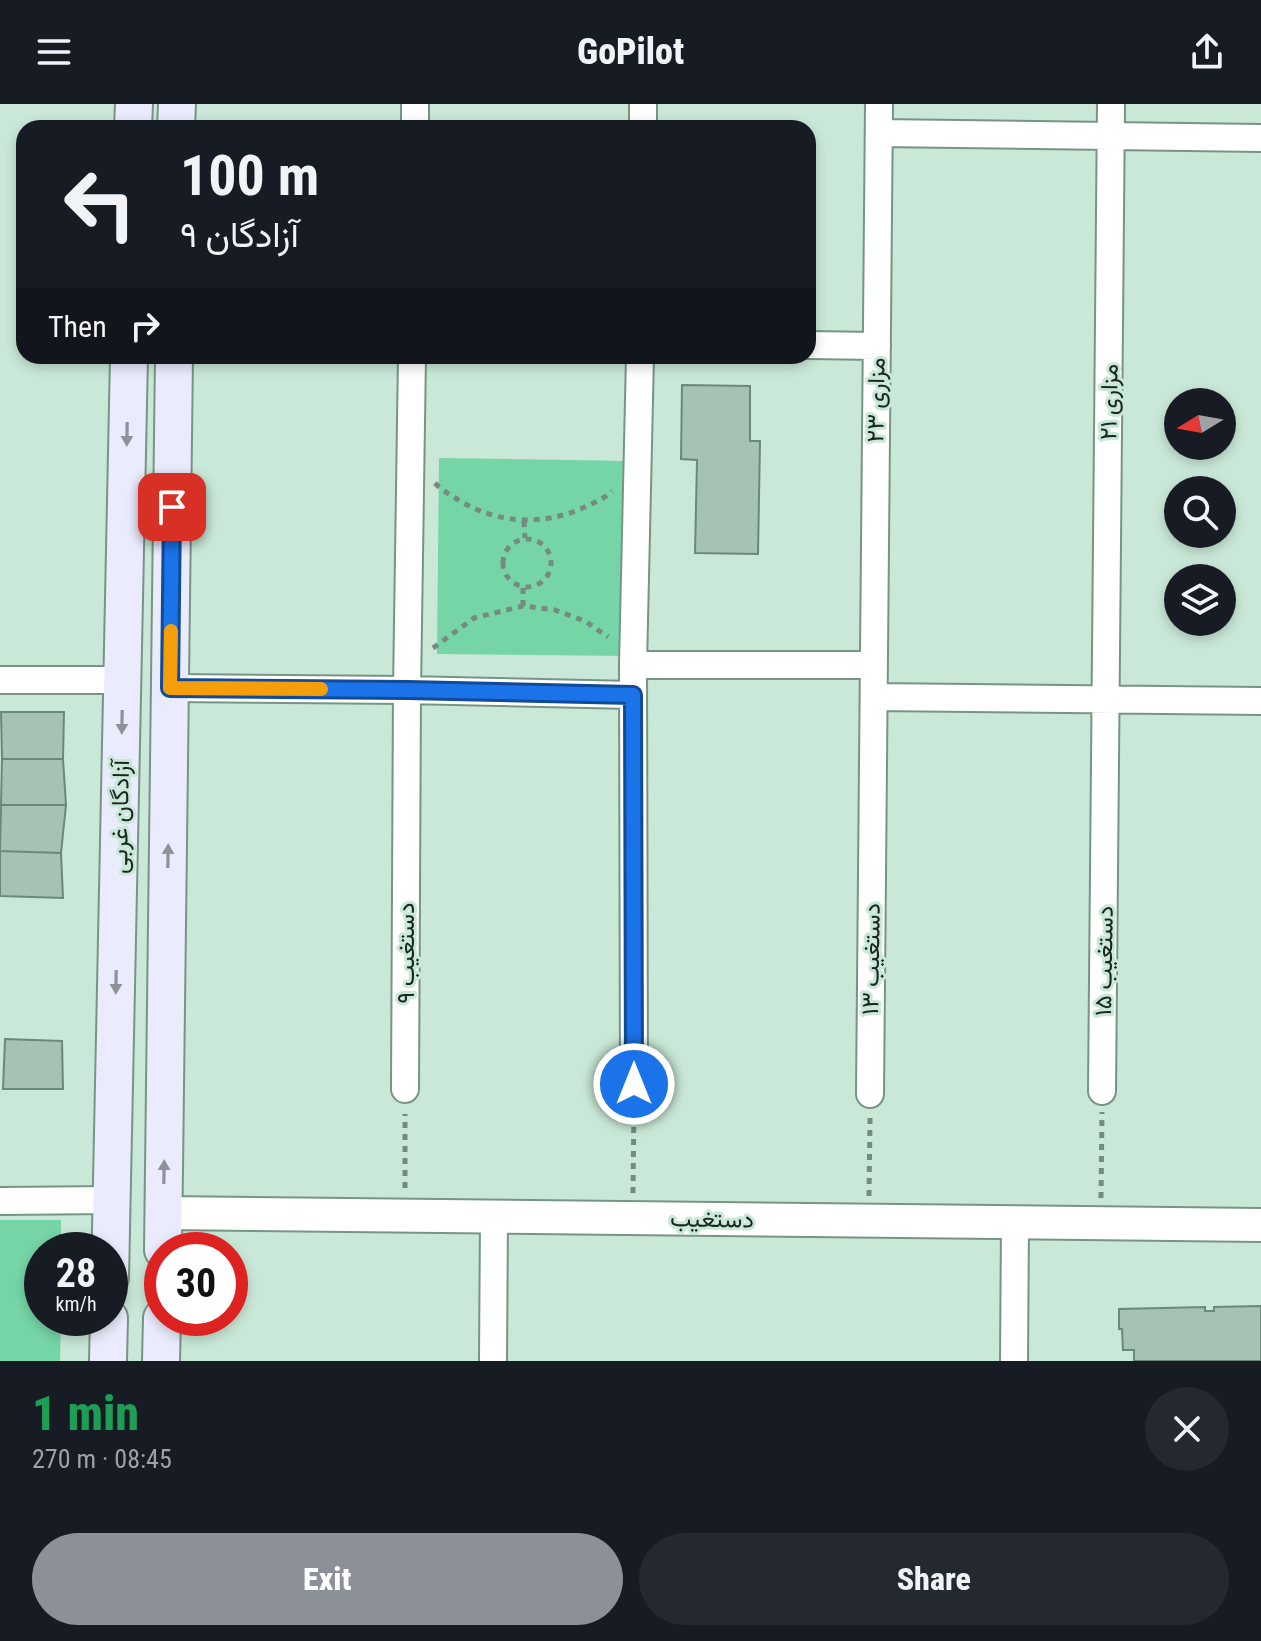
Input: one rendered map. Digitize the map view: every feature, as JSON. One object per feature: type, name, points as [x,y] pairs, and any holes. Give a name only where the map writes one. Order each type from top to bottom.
[{"type":"main road","name":"آزادگان غربی","points":[[111,1232],[129,364]]},
{"type":"main road","name":"آزادگان غربی","points":[[163,1232],[174,364]]},
{"type":"main road","points":[[118,896],[168,894]]},
{"type":"main road","points":[[108,1361],[109,1336]]},
{"type":"main road","points":[[161,1361],[162,1336]]},
{"type":"street","name":"مزاری ۲۳","points":[[874,697],[879,104]]},
{"type":"street","name":"مزاری ۲۱","points":[[1106,699],[1111,104]]},
{"type":"street","points":[[879,133],[1261,138]]},
{"type":"street","points":[[816,345],[877,346]]},
{"type":"street","name":"دستغیب ۹","points":[[405,1089],[412,364]]},
{"type":"street","points":[[634,1084],[633,665],[640,364]]},
{"type":"street","points":[[633,665],[874,665]]},
{"type":"street","points":[[0,680],[122,680]]},
{"type":"street","points":[[170,688],[633,695]]},
{"type":"street","points":[[874,697],[1261,701]]},
{"type":"street","name":"دستغیب ۱۳","points":[[870,1094],[874,697]]},
{"type":"street","name":"دستغیب ۱۵","points":[[1102,1091],[1106,699]]},
{"type":"street","points":[[0,1201],[112,1200]]},
{"type":"street","name":"دستغیب","points":[[164,1213],[1261,1225]]},
{"type":"street","points":[[493,1361],[494,1217]]},
{"type":"street","points":[[1014,1361],[1015,1223]]},
{"type":"path","points":[[410,455],[440,489],[478,511],[524,521],[566,515],[607,496],[639,465]]},
{"type":"path","points":[[524,521],[525,538]]},
{"type":"path","points":[[525,538],[538,541],[548,550],[551,564],[547,577],[537,586],[523,588],[510,582],[503,569],[503,555],[511,543],[525,538]]},
{"type":"path","points":[[523,588],[523,606]]},
{"type":"path","points":[[407,690],[433,647],[474,618],[523,606],[555,610],[585,621],[612,640],[633,665]]},
{"type":"path","points":[[632,1218],[634,1084]]},
{"type":"path","points":[[404,1216],[405,1089]]},
{"type":"path","points":[[1101,1224],[1102,1091]]},
{"type":"path","points":[[869,1221],[870,1094]]},
{"type":"green space","points":[[439,458],[631,461],[628,656],[437,654]]},
{"type":"green space","points":[[0,1220],[61,1220],[61,1232],[24,1232],[24,1336],[61,1336],[60,1361],[0,1361]]},
{"type":"building","points":[[682,385],[750,386],[750,441],[760,441],[758,554],[695,553],[697,460],[681,459]]},
{"type":"building","points":[[1,712],[64,712],[63,759],[2,759]]},
{"type":"building","points":[[2,759],[63,759],[66,805],[1,805]]},
{"type":"building","points":[[1,805],[66,805],[61,853],[0,851]]},
{"type":"building","points":[[0,851],[61,853],[63,898],[0,896]]},
{"type":"building","points":[[5,1039],[62,1041],[63,1089],[3,1089]]},
{"type":"building","points":[[1261,1306],[1261,1361],[1134,1361],[1134,1350],[1123,1350],[1119,1309],[1205,1307],[1205,1311],[1214,1311],[1214,1307]]},
{"type":"slow traffic","points":[[171,631],[170,688],[321,689]]},
{"type":"route","points":[[172,507],[170,688],[633,695],[634,1084]]}]
